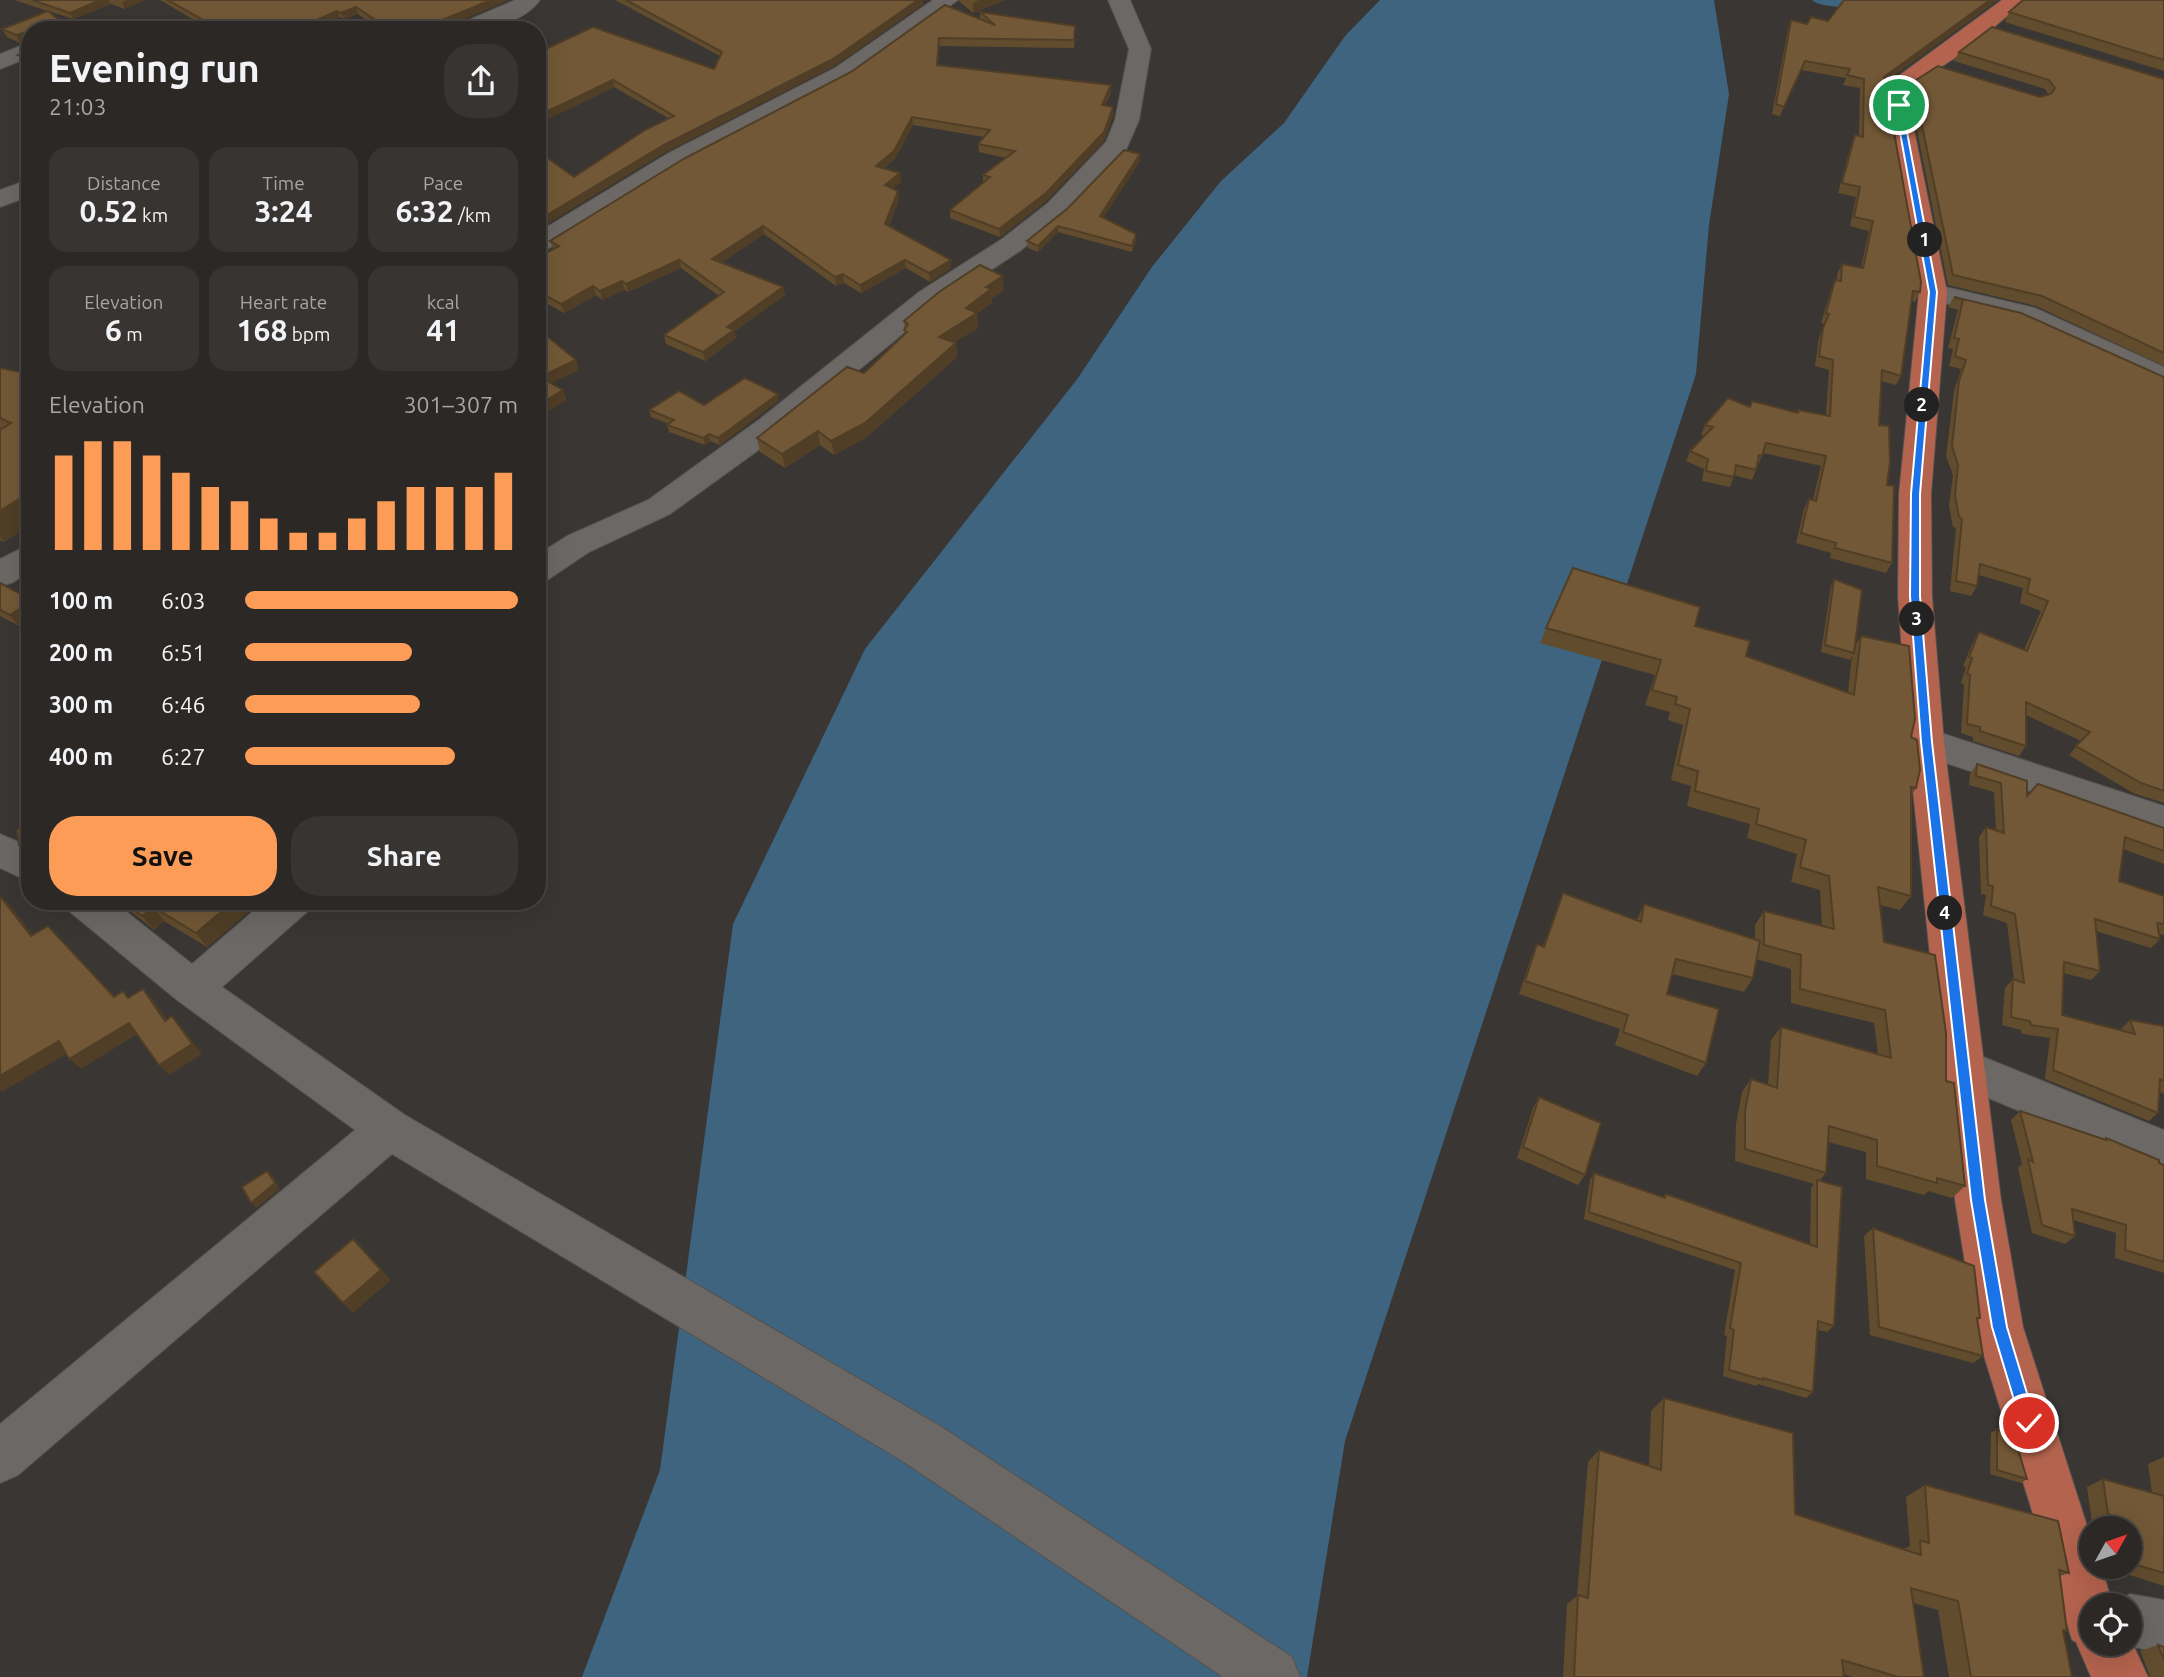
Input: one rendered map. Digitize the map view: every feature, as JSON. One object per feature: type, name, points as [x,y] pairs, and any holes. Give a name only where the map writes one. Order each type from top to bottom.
[{"type":"main road","points":[[2003,19],[1928,63],[1894,88],[1933,292],[1915,494],[1915,596],[1926,742],[1961,1066],[1978,1200],[1999,1327],[2090,1593]]},
{"type":"main road","points":[[2112,1656],[2120,1677]]},
{"type":"street","points":[[488,21],[516,10],[529,0]]},
{"type":"street","points":[[546,238],[676,159],[843,73],[947,0]]},
{"type":"street","points":[[546,565],[578,544],[659,507],[771,426],[929,298],[1011,245],[1057,208],[1117,145],[1127,120],[1140,50],[1128,16],[1119,0]]},
{"type":"street","points":[[0,62],[21,53]]},
{"type":"street","points":[[1928,63],[1964,74]]},
{"type":"street","points":[[0,199],[21,191]]},
{"type":"street","points":[[1933,292],[2025,314],[2164,378]]},
{"type":"street","points":[[0,575],[21,561]]},
{"type":"street","points":[[1926,742],[2164,821]]},
{"type":"street","points":[[0,849],[21,861]]},
{"type":"street","points":[[95,910],[192,988],[406,1138],[922,1444],[1272,1677]]},
{"type":"street","points":[[192,988],[283,910]]},
{"type":"street","points":[[1961,1066],[2164,1151]]},
{"type":"street","points":[[0,1457],[406,1138]]},
{"type":"street","points":[[2142,1625],[2164,1627]]},
{"type":"water","points":[[1380,0],[1714,0],[1729,94],[1709,225],[1696,374],[1345,1441],[1307,1677],[582,1677],[660,1470],[733,924],[865,649],[1078,378],[1152,267],[1221,181],[1284,123],[1345,36]]},
{"type":"building","points":[[32,0],[100,0],[70,13]]},
{"type":"building","points":[[168,0],[491,0],[440,21],[377,21],[356,7],[341,13],[337,11],[314,21],[205,21]]},
{"type":"building","points":[[626,0],[918,0],[833,59],[664,145],[546,216],[546,157],[574,177],[645,130],[674,116],[613,80],[546,112],[546,49],[593,27],[714,69],[722,52]]},
{"type":"building","points":[[1844,0],[1990,0],[1884,77],[1921,282],[1920,292],[1913,291],[1901,376],[1882,370],[1879,425],[1889,426],[1890,462],[1887,485],[1894,486],[1892,563],[1835,548],[1836,543],[1801,533],[1809,499],[1816,501],[1826,456],[1766,443],[1762,456],[1759,455],[1756,470],[1736,465],[1734,477],[1706,471],[1708,459],[1690,451],[1713,427],[1705,425],[1728,398],[1750,407],[1752,401],[1798,413],[1798,410],[1830,416],[1833,360],[1819,356],[1823,328],[1829,314],[1826,313],[1835,280],[1841,281],[1842,264],[1863,268],[1873,221],[1854,217],[1860,187],[1842,183],[1855,135],[1863,137],[1864,79],[1847,75],[1850,69],[1805,61],[1784,107],[1776,104],[1791,20],[1807,24],[1811,17],[1828,21]]},
{"type":"building","points":[[2023,0],[2164,0],[2164,60],[2009,12]]},
{"type":"building","points":[[945,5],[995,25],[980,12],[1075,26],[1074,40],[939,38],[937,65],[1111,85],[1102,105],[1113,107],[1104,132],[1046,193],[999,229],[950,210],[990,177],[983,175],[1015,151],[978,144],[990,130],[912,117],[894,151],[876,166],[900,173],[885,185],[898,191],[885,224],[951,260],[929,273],[905,260],[860,285],[843,274],[835,277],[763,226],[712,259],[783,287],[727,327],[734,330],[703,352],[664,335],[724,292],[679,260],[626,284],[622,281],[600,291],[593,286],[561,304],[546,296],[546,253],[559,246],[550,241],[685,158],[851,72]]},
{"type":"building","points":[[48,11],[60,21],[22,21]]},
{"type":"building","points":[[21,22],[21,34],[16,35],[2,29]]},
{"type":"building","points":[[1992,27],[2164,79],[2164,353],[2042,296],[1953,275],[1913,82],[1938,66],[2040,97],[2051,94],[2055,88],[2049,80],[1959,52]]},
{"type":"building","points":[[1124,150],[1140,154],[1100,216],[1136,234],[1132,246],[1058,226],[1038,246],[1027,241],[1068,208]]},
{"type":"building","points":[[980,265],[1003,276],[986,287],[991,289],[966,308],[977,313],[939,337],[956,343],[865,423],[831,441],[818,431],[782,454],[757,438],[847,367],[864,373],[907,332],[904,330],[908,324],[904,321],[939,292]]},
{"type":"building","points":[[1954,297],[2021,313],[2164,377],[2164,791],[2141,783],[2076,746],[2090,732],[2026,702],[2026,746],[1967,724],[1970,675],[1967,674],[1972,658],[1969,657],[1979,632],[2027,651],[2048,601],[2027,593],[2030,579],[1980,564],[1977,586],[1956,581],[1962,519],[1959,517],[1955,496],[1958,465],[1952,446],[1959,381],[1966,360],[1955,356],[1959,339],[1954,338],[1963,300]]},
{"type":"building","points":[[546,335],[576,360],[546,374]]},
{"type":"building","points":[[0,368],[21,372],[21,498],[0,511],[0,430],[11,423],[0,418]]},
{"type":"building","points":[[745,378],[778,394],[718,438],[709,434],[703,438],[667,425],[674,420],[649,410],[679,391],[704,405]]},
{"type":"building","points":[[546,380],[563,390],[546,401]]},
{"type":"building","points":[[1573,568],[1700,607],[1695,626],[1750,641],[1746,656],[1854,695],[1861,636],[1909,646],[1915,719],[1911,737],[1917,740],[1920,770],[1916,788],[1911,787],[1911,896],[1878,887],[1884,942],[1935,955],[1946,1033],[1946,1081],[1954,1083],[1965,1186],[1937,1178],[1937,1183],[1877,1166],[1877,1140],[1829,1126],[1826,1173],[1745,1149],[1745,1111],[1751,1079],[1777,1088],[1781,1027],[1891,1058],[1885,1010],[1800,989],[1801,955],[1764,945],[1764,911],[1834,929],[1829,876],[1800,867],[1806,840],[1756,824],[1759,809],[1695,791],[1698,771],[1678,765],[1690,709],[1675,704],[1677,697],[1652,690],[1661,660],[1546,628]]},
{"type":"building","points":[[1834,579],[1862,590],[1854,653],[1825,645]]},
{"type":"building","points":[[0,583],[21,594],[21,608],[10,615],[0,610]]},
{"type":"building","points":[[1977,764],[2027,781],[2027,796],[2038,784],[2164,828],[2164,851],[2125,837],[2119,881],[2164,896],[2164,924],[2157,923],[2160,939],[2095,919],[2100,971],[2064,962],[2062,1015],[2135,1034],[2130,1020],[2164,1026],[2164,1081],[2160,1079],[2158,1113],[2053,1070],[2058,1029],[2031,1025],[2030,1021],[2011,1017],[2013,979],[2024,983],[2015,914],[1991,906],[1993,886],[1988,885],[1986,827],[2004,833],[2001,783],[1976,776]]},
{"type":"building","points":[[21,827],[21,846],[19,845],[17,830]]},
{"type":"building","points":[[1563,893],[1641,922],[1644,904],[1760,941],[1753,978],[1676,959],[1667,994],[1719,1009],[1706,1063],[1623,1032],[1628,1015],[1525,981],[1537,944],[1544,947]]},
{"type":"building","points":[[0,896],[31,936],[48,926],[114,997],[123,991],[128,998],[143,989],[165,1021],[172,1016],[192,1044],[159,1065],[129,1023],[69,1059],[59,1041],[0,1076]]},
{"type":"building","points":[[134,910],[149,910],[142,916]]},
{"type":"building","points":[[158,910],[223,910],[196,933]]},
{"type":"building","points":[[1539,1097],[1601,1123],[1585,1175],[1523,1147]]},
{"type":"building","points":[[2020,1111],[2106,1138],[2159,1160],[2159,1163],[2164,1165],[2164,1262],[2125,1250],[2126,1225],[2072,1209],[2075,1236],[2042,1225],[2028,1159],[2033,1162]]},
{"type":"building","points":[[267,1171],[275,1183],[251,1203],[242,1187]]},
{"type":"building","points":[[1594,1173],[1665,1198],[1666,1194],[1817,1247],[1817,1180],[1842,1187],[1834,1326],[1818,1321],[1813,1392],[1729,1370],[1734,1330],[1730,1328],[1741,1263],[1589,1212]]},
{"type":"building","points":[[1873,1228],[1974,1266],[1980,1318],[1977,1318],[1983,1356],[1879,1327]]},
{"type":"building","points":[[353,1239],[381,1270],[343,1303],[314,1272]]},
{"type":"building","points":[[1664,1398],[1793,1433],[1795,1514],[1921,1555],[1920,1540],[1929,1543],[1925,1485],[2058,1521],[2069,1573],[2059,1570],[2067,1631],[2063,1630],[2072,1677],[1971,1677],[1958,1601],[1911,1588],[1924,1677],[1898,1677],[1842,1660],[1844,1677],[1574,1677],[1578,1595],[1588,1598],[1599,1450],[1661,1470]]},
{"type":"building","points":[[1997,1429],[2014,1436],[2027,1479],[1997,1470]]},
{"type":"building","points":[[2103,1479],[2164,1496],[2164,1573],[2142,1567],[2142,1516],[2108,1514]]},
{"type":"building","points":[[2158,1645],[2164,1647],[2164,1660]]},
{"type":"waterway","points":[[1820,0],[1864,0]]},
{"type":"route","points":[[1899,105],[1933,292],[1915,494],[1915,596],[1926,742],[1978,1200],[1999,1327],[2029,1423]]}]
